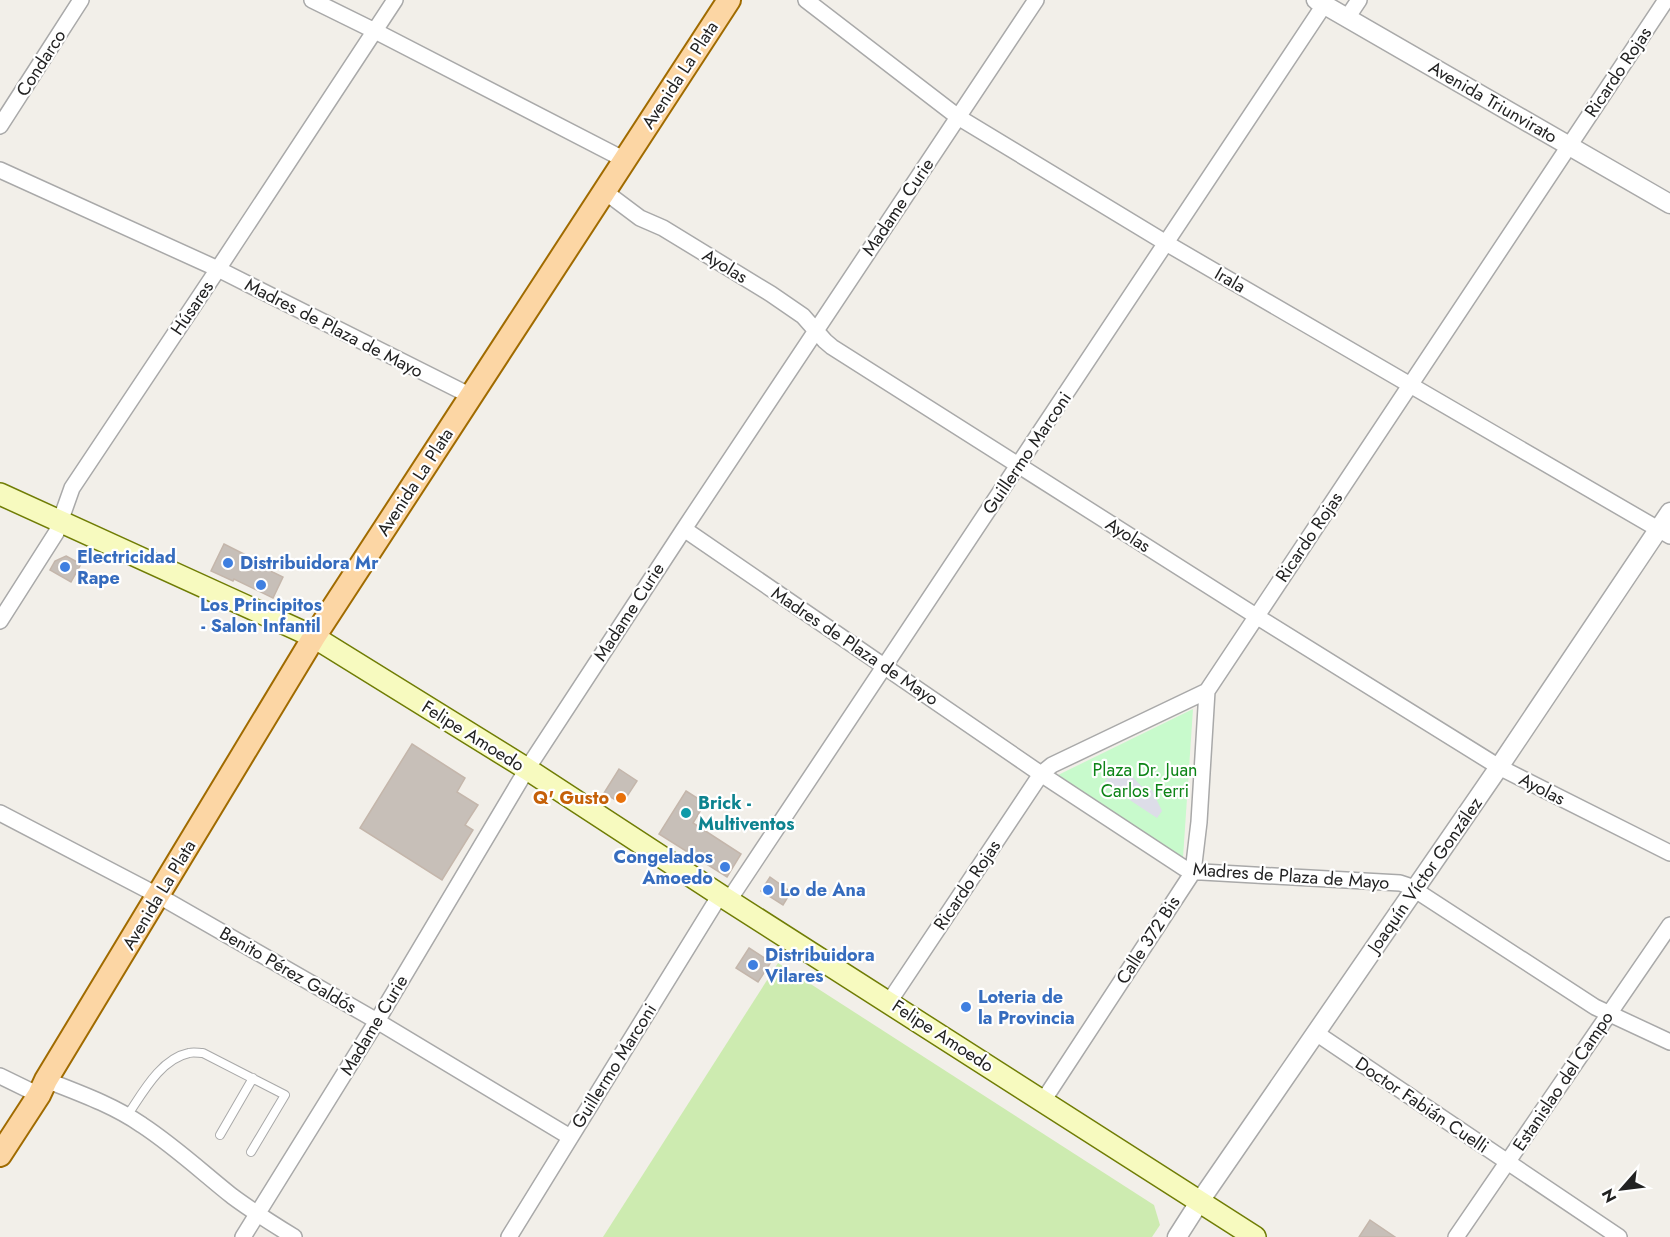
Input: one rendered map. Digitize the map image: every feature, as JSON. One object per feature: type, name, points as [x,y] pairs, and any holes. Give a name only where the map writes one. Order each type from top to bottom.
[{"type":"main road","name":"Avenida La Plata","points":[[0,1155],[314,637],[729,0]]},
{"type":"main road","name":"Felipe Amoedo","points":[[0,494],[314,637],[527,769],[724,898],[1255,1237]]},
{"type":"street","name":"Condarco","points":[[0,126],[81,0]]},
{"type":"street","points":[[312,0],[625,160]]},
{"type":"street","name":"Húsares","points":[[0,621],[56,533],[72,488],[395,0]]},
{"type":"street","name":"Irala","points":[[806,0],[958,117],[1166,243],[1664,533]]},
{"type":"street","name":"Madame Curie","points":[[243,1237],[377,1021],[527,769],[816,329],[1036,0]]},
{"type":"street","points":[[1347,18],[1359,0]]},
{"type":"street","name":"Ricardo Rojas","points":[[889,1002],[1041,774],[1052,765],[1207,691],[1666,0]]},
{"type":"street","name":"Avenida Triunvirato","points":[[1320,2],[1670,204]]},
{"type":"street","name":"Guillermo Marconi","points":[[509,1237],[570,1137],[724,898],[885,666],[1166,243],[1320,2]]},
{"type":"street","name":"Madres de Plaza de Mayo","points":[[0,170],[218,269],[471,396]]},
{"type":"street","name":"Ayolas","points":[[604,191],[640,218],[663,228],[771,294],[803,316],[832,346],[1256,616],[1499,767],[1670,854]]},
{"type":"street","name":"Joaquín Víctor González","points":[[1177,1237],[1499,767],[1664,533],[1670,512]]},
{"type":"street","name":"Madres de Plaza de Mayo","points":[[684,529],[1041,774],[1184,868],[1193,872],[1400,884],[1415,889],[1608,1014],[1670,1042]]},
{"type":"street","name":"Calle 372 Bis","points":[[1044,1101],[1193,872],[1199,822],[1207,691]]},
{"type":"street","name":"Benito Pérez Galdós","points":[[0,813],[159,896],[377,1021],[570,1137]]},
{"type":"street","name":"Estanislao del Campo","points":[[1456,1237],[1670,925]]},
{"type":"street","name":"Doctor Fabián Cuelli","points":[[1316,1033],[1619,1237]]},
{"type":"street","points":[[0,1076],[111,1107],[171,1145],[257,1214],[294,1237]]},
{"type":"lane","points":[[127,1116],[166,1065],[190,1052],[203,1053],[285,1095],[251,1152]]},
{"type":"lane","points":[[220,1135],[252,1078]]},
{"type":"green space","name":"Plaza Dr. Juan Carlos Ferri","points":[[1193,709],[1183,858],[1058,775]]},
{"type":"green space","points":[[778,963],[1154,1205],[1160,1225],[1152,1237],[603,1237]]},
{"type":"shaded area","points":[[1110,775],[1133,777],[1141,786],[1152,790],[1162,811],[1157,818],[1104,783]]},
{"type":"building","points":[[224,544],[246,555],[244,558],[283,577],[273,598],[234,579],[233,581],[211,571]]},
{"type":"building","name":"Electricidad Rape","points":[[66,556],[81,564],[71,582],[50,570],[55,561]]},
{"type":"building","points":[[412,744],[465,778],[457,792],[478,805],[465,825],[473,830],[442,880],[360,828]]},
{"type":"building","points":[[619,769],[637,781],[622,804],[604,793]]},
{"type":"building","points":[[686,791],[705,803],[693,823],[741,854],[727,877],[659,834]]},
{"type":"building","points":[[770,877],[791,892],[783,905],[761,891]]},
{"type":"building","name":"Distribuidora Vilares","points":[[749,948],[771,962],[758,982],[736,968]]},
{"type":"building","points":[[1370,1220],[1395,1237],[1359,1237]]},
{"type":"place","name":"Distribuidora Mr","points":[[228,563]]},
{"type":"place","name":"Electricidad Rape","points":[[65,567]]},
{"type":"place","name":"Los Principitos - Salon Infantil","points":[[261,585]]},
{"type":"place","name":"Q' Gusto","points":[[621,798]]},
{"type":"place","name":"Brick - Multiventos","points":[[686,813]]},
{"type":"place","name":"Congelados Amoedo","points":[[725,867]]},
{"type":"place","name":"Lo de Ana","points":[[768,890]]},
{"type":"place","name":"Distribuidora Vilares","points":[[753,965]]},
{"type":"place","name":"Loteria de la Provincia","points":[[966,1007]]}]
